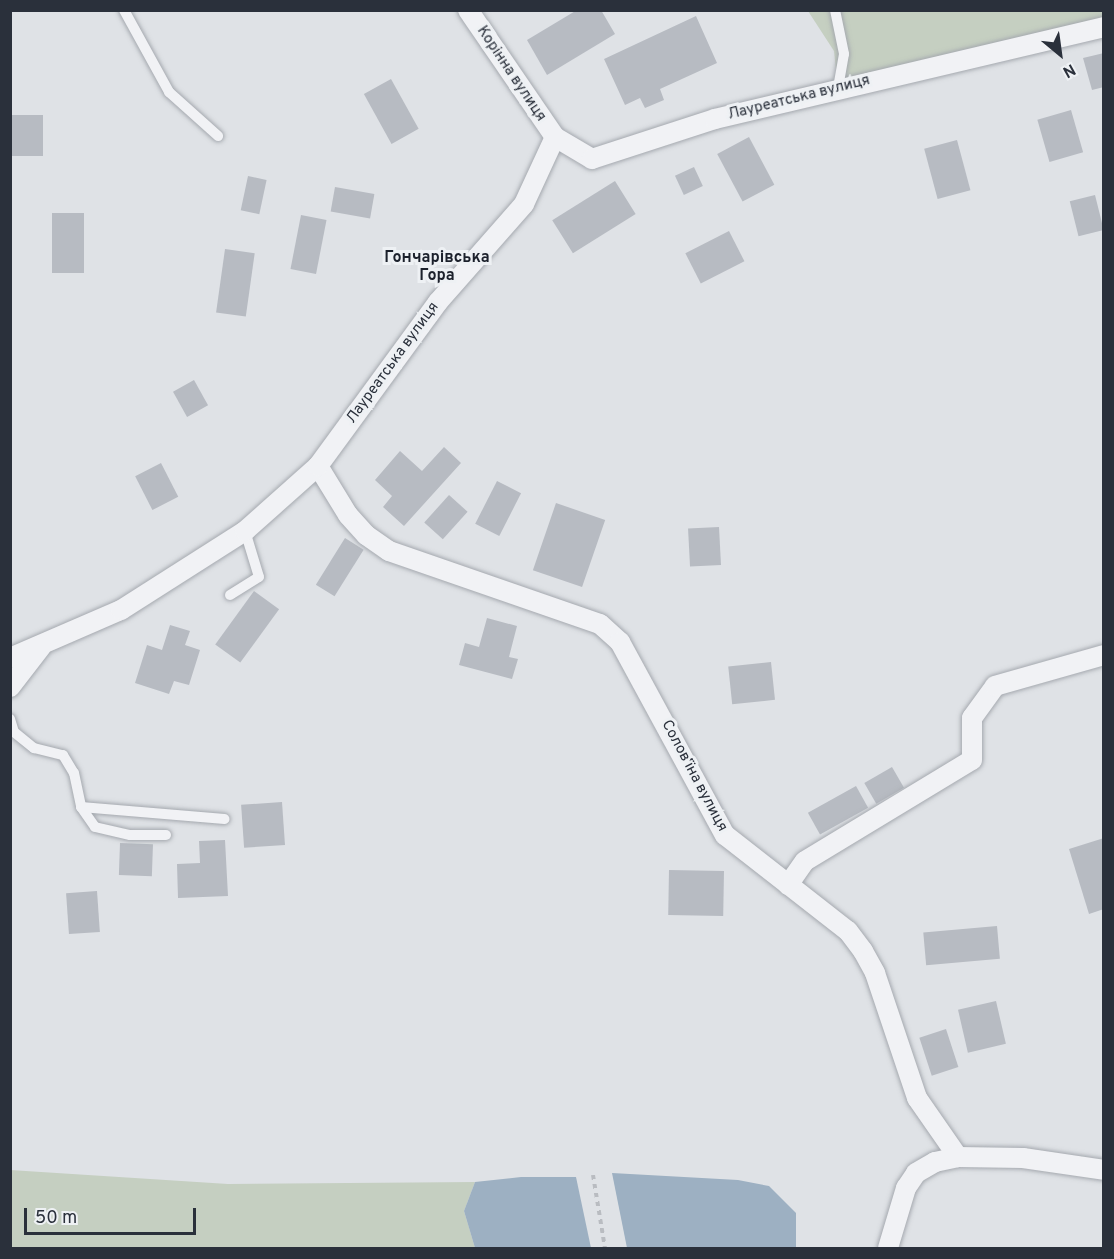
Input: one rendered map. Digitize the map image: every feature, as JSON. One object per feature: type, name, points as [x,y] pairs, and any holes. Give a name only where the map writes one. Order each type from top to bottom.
[{"type":"street","name":"Корінна вулиця","points":[[468,10],[555,137]]},
{"type":"street","name":"Лауреатська вулиця","points":[[10,658],[41,647],[121,610],[245,531],[318,466],[438,302],[524,204],[555,137],[592,159],[716,119],[838,88],[1104,27]]},
{"type":"street","name":"Соловʼїна вулиця","points":[[318,466],[348,515],[366,535],[389,551],[600,624],[620,642],[638,669],[725,836],[848,931],[863,951],[875,973],[917,1098],[958,1157]]},
{"type":"street","points":[[10,687],[41,647]]},
{"type":"street","points":[[788,885],[805,861],[972,760],[972,718],[995,686],[1104,655]]},
{"type":"street","points":[[888,1248],[906,1188],[916,1173],[935,1162],[958,1157],[1023,1158],[1104,1170]]},
{"type":"lane","points":[[124,10],[170,92],[218,136]]},
{"type":"lane","points":[[835,10],[844,54],[838,88]]},
{"type":"lane","points":[[230,595],[259,578],[245,531]]},
{"type":"lane","points":[[10,719],[14,732],[34,748],[63,755],[74,773],[81,807],[94,827],[130,835],[166,835]]},
{"type":"lane","points":[[81,807],[224,819]]},
{"type":"path","points":[[593,1175],[605,1248]]},
{"type":"green space","points":[[808,11],[1103,11],[1103,27],[838,88],[834,51]]},
{"type":"green space","points":[[10,1170],[228,1184],[475,1182],[464,1211],[475,1248],[11,1248]]},
{"type":"water","points":[[612,1173],[738,1180],[769,1186],[796,1213],[796,1248],[627,1248]]},
{"type":"water","points":[[521,1177],[576,1177],[591,1248],[475,1248],[464,1211],[475,1182]]},
{"type":"building","points":[[577,10],[601,10],[615,34],[547,75],[527,40]]},
{"type":"building","points":[[696,16],[717,63],[660,89],[664,100],[645,108],[640,98],[625,105],[604,59]]},
{"type":"building","points":[[1104,53],[1104,87],[1092,90],[1083,58]]},
{"type":"building","points":[[391,79],[419,129],[392,144],[364,94]]},
{"type":"building","points":[[1071,110],[1083,152],[1049,162],[1037,120]]},
{"type":"building","points":[[11,115],[43,115],[43,156],[11,156]]},
{"type":"building","points":[[749,137],[774,185],[743,202],[717,154]]},
{"type":"building","points":[[957,140],[970,190],[938,199],[924,149]]},
{"type":"building","points":[[694,167],[703,186],[684,195],[675,176]]},
{"type":"building","points":[[248,176],[267,180],[259,214],[241,210]]},
{"type":"building","points":[[615,181],[636,214],[573,253],[552,220]]},
{"type":"building","points":[[335,187],[374,194],[370,219],[331,212]]},
{"type":"building","points":[[1095,195],[1104,230],[1078,236],[1070,201]]},
{"type":"building","points":[[52,213],[84,213],[84,273],[52,273]]},
{"type":"building","points":[[301,215],[327,220],[316,274],[291,269]]},
{"type":"building","points":[[729,231],[744,261],[701,284],[685,253]]},
{"type":"building","points":[[225,249],[255,253],[246,317],[216,312]]},
{"type":"building","points":[[194,380],[208,405],[187,417],[173,392]]},
{"type":"building","points":[[444,447],[461,463],[404,526],[383,507],[392,496],[375,480],[400,451],[422,471]]},
{"type":"building","points":[[161,463],[178,497],[152,510],[135,476]]},
{"type":"building","points":[[497,481],[521,493],[499,536],[475,524]]},
{"type":"building","points":[[449,495],[468,512],[443,539],[424,522]]},
{"type":"building","points":[[556,503],[605,520],[582,587],[533,570]]},
{"type":"building","points":[[719,527],[721,565],[690,567],[688,529]]},
{"type":"building","points":[[345,538],[364,550],[335,596],[316,585]]},
{"type":"building","points":[[254,591],[279,609],[240,663],[215,644]]},
{"type":"building","points":[[487,618],[517,626],[509,657],[518,659],[512,679],[459,665],[465,643],[479,647]]},
{"type":"building","points":[[170,625],[190,631],[185,645],[200,650],[189,685],[174,681],[169,694],[135,683],[147,645],[162,650]]},
{"type":"building","points":[[771,662],[775,700],[732,704],[728,666]]},
{"type":"building","points":[[892,767],[904,788],[876,804],[864,783]]},
{"type":"building","points":[[856,786],[868,808],[820,835],[808,813]]},
{"type":"building","points":[[282,802],[285,845],[244,848],[241,805]]},
{"type":"building","points":[[1104,838],[1104,909],[1089,914],[1069,849]]},
{"type":"building","points":[[225,840],[228,896],[178,898],[177,864],[200,863],[199,841]]},
{"type":"building","points":[[120,843],[153,844],[152,876],[119,875]]},
{"type":"building","points":[[669,870],[724,871],[723,916],[668,915]]},
{"type":"building","points":[[97,891],[100,932],[69,934],[66,893]]},
{"type":"building","points":[[997,926],[1000,959],[926,965],[923,932]]},
{"type":"building","points":[[996,1001],[1006,1044],[968,1053],[958,1010]]},
{"type":"building","points":[[946,1029],[958,1067],[932,1076],[919,1038]]},
{"type":"district","name":"Гончарівська Гора","points":[[437,267]]}]
